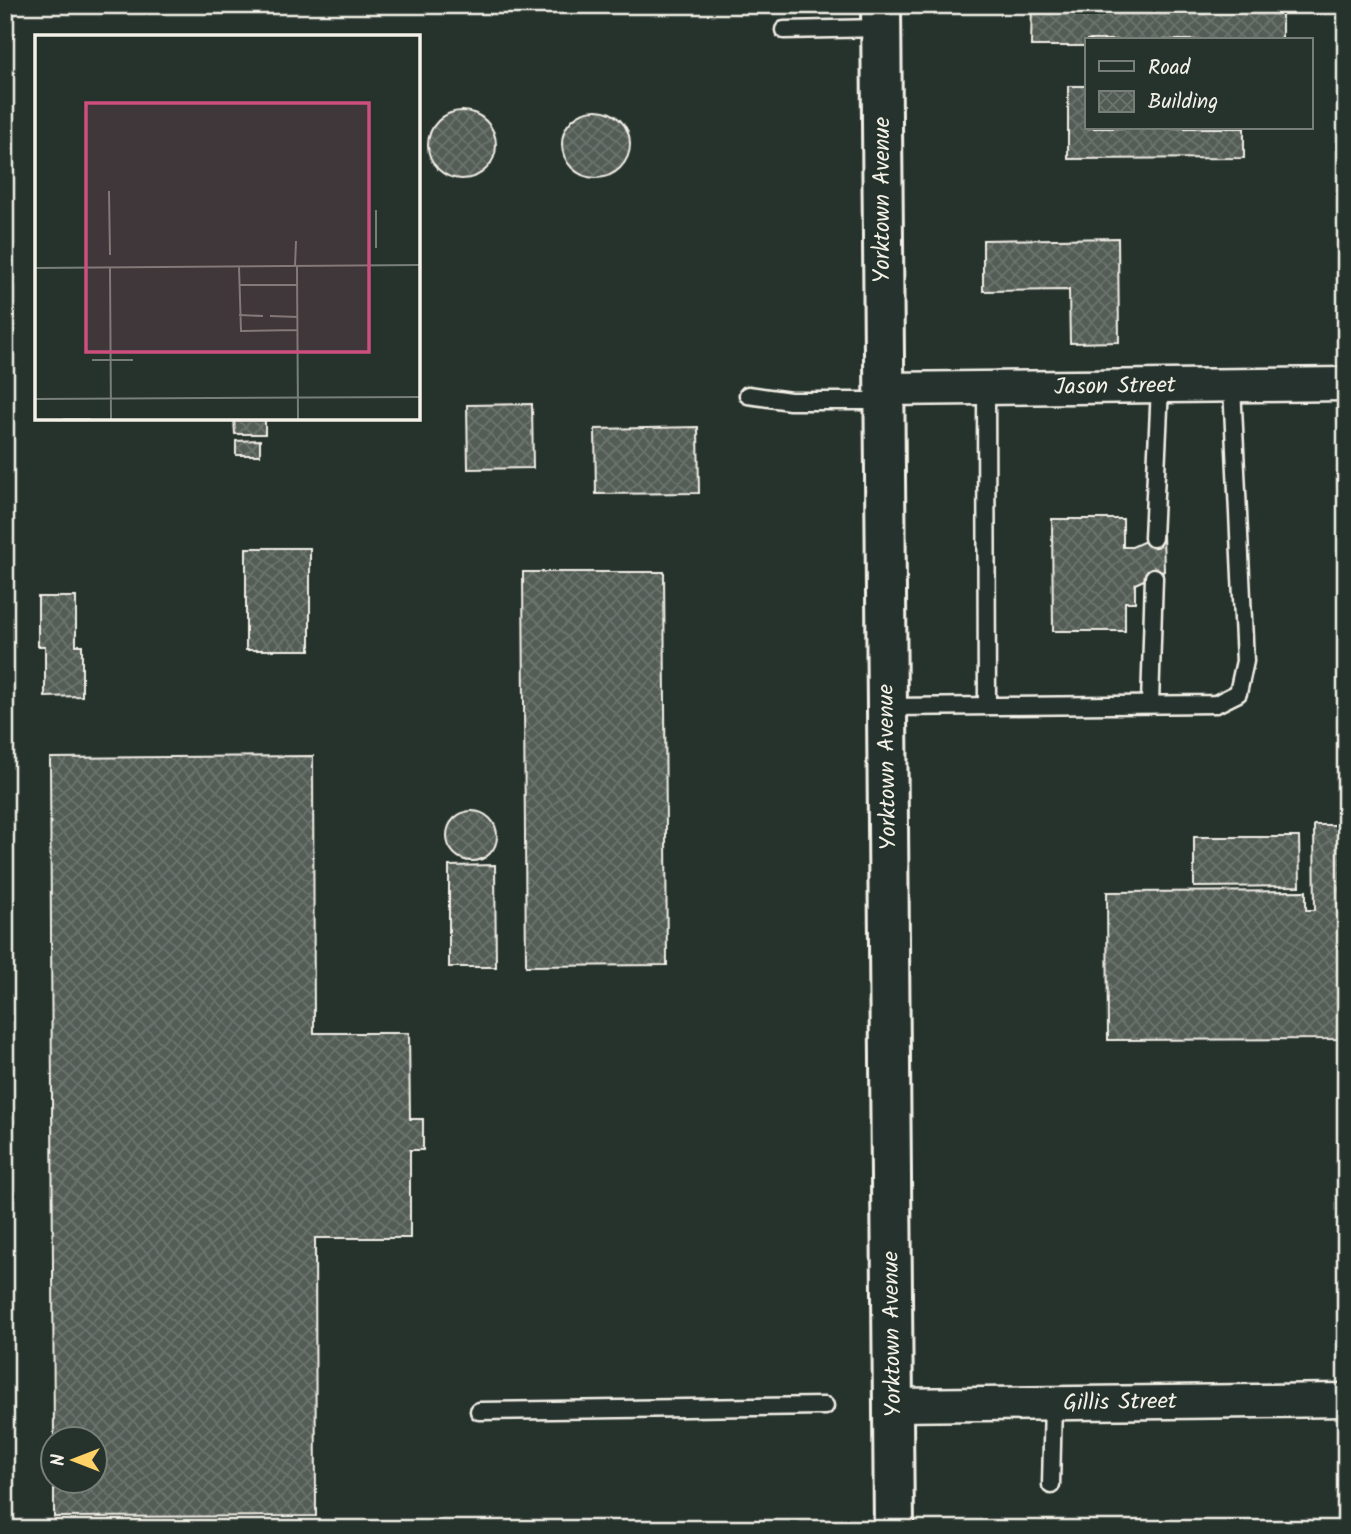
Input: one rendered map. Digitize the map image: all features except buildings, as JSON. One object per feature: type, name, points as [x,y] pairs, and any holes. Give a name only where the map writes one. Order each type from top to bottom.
[{"type":"main road","name":"Yorktown Avenue","points":[[881,17],[894,1529]]},
{"type":"street","name":"Jason Street","points":[[884,395],[986,388],[1346,384]]},
{"type":"street","name":"Gillis Street","points":[[893,1405],[1346,1400]]},
{"type":"lane","points":[[784,30],[881,17]]},
{"type":"lane","points":[[887,707],[1216,704],[1238,693],[1245,661],[1232,386]]},
{"type":"lane","points":[[1153,538],[1160,387]]},
{"type":"lane","points":[[986,388],[987,705]]},
{"type":"lane","points":[[748,395],[790,401],[884,395]]},
{"type":"lane","points":[[1150,704],[1154,577]]},
{"type":"lane","points":[[1051,1485],[1053,1403]]},
{"type":"lane","points":[[479,1411],[825,1406]]}]
